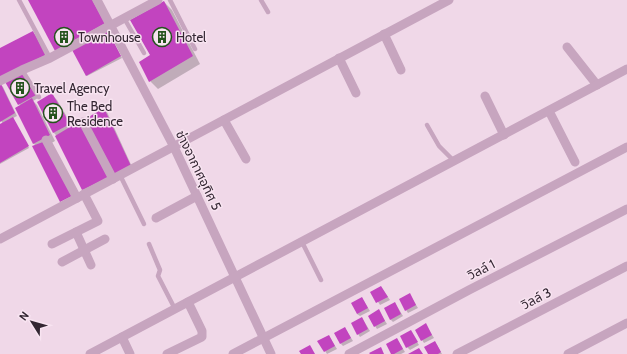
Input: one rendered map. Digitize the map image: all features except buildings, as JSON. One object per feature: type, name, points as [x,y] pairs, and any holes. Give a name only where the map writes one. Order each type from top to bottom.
[{"type":"street","name":"ช่างอากาศอุทิศ 5","points":[[97,0],[174,147],[271,354]]},
{"type":"street","points":[[0,81],[50,58],[158,0]]},
{"type":"street","points":[[0,239],[449,0]]},
{"type":"street","points":[[384,34],[401,70]]},
{"type":"street","points":[[567,47],[596,86]]},
{"type":"street","points":[[339,58],[356,93]]},
{"type":"street","points":[[90,354],[627,69]]},
{"type":"street","points":[[485,96],[504,135]]},
{"type":"street","points":[[549,111],[575,162]]},
{"type":"street","points":[[224,120],[246,159]]},
{"type":"street","points":[[83,122],[116,177]]},
{"type":"street","points":[[46,140],[80,196],[98,221],[52,244]]},
{"type":"street","points":[[233,354],[359,289],[512,206],[627,146]]},
{"type":"street","points":[[156,218],[197,196]]},
{"type":"street","name":"วิลล์ 1","points":[[349,354],[469,290],[627,209]]},
{"type":"street","points":[[76,232],[91,265]]},
{"type":"street","points":[[62,262],[105,239]]},
{"type":"street","name":"วิลล์ 3","points":[[457,354],[627,266]]},
{"type":"street","points":[[167,354],[202,337],[202,331],[188,302]]},
{"type":"street","points":[[568,354],[627,323]]},
{"type":"street","points":[[122,337],[130,354]]},
{"type":"lane","points":[[19,0],[50,58]]},
{"type":"lane","points":[[170,0],[195,49]]},
{"type":"lane","points":[[261,0],[268,12]]},
{"type":"lane","points":[[124,18],[144,53]]},
{"type":"lane","points":[[22,70],[39,97]]},
{"type":"lane","points":[[427,125],[438,146],[454,161]]},
{"type":"lane","points":[[116,177],[144,224]]},
{"type":"lane","points":[[302,242],[321,280]]},
{"type":"lane","points":[[150,244],[160,270],[158,276],[175,309]]},
{"type":"place","name":"Townhouse","points":[[64,37]]},
{"type":"place","name":"Hotel","points":[[162,37]]},
{"type":"place","name":"Travel Agency","points":[[20,88]]},
{"type":"place","name":"The Bed Residence","points":[[53,113]]}]
